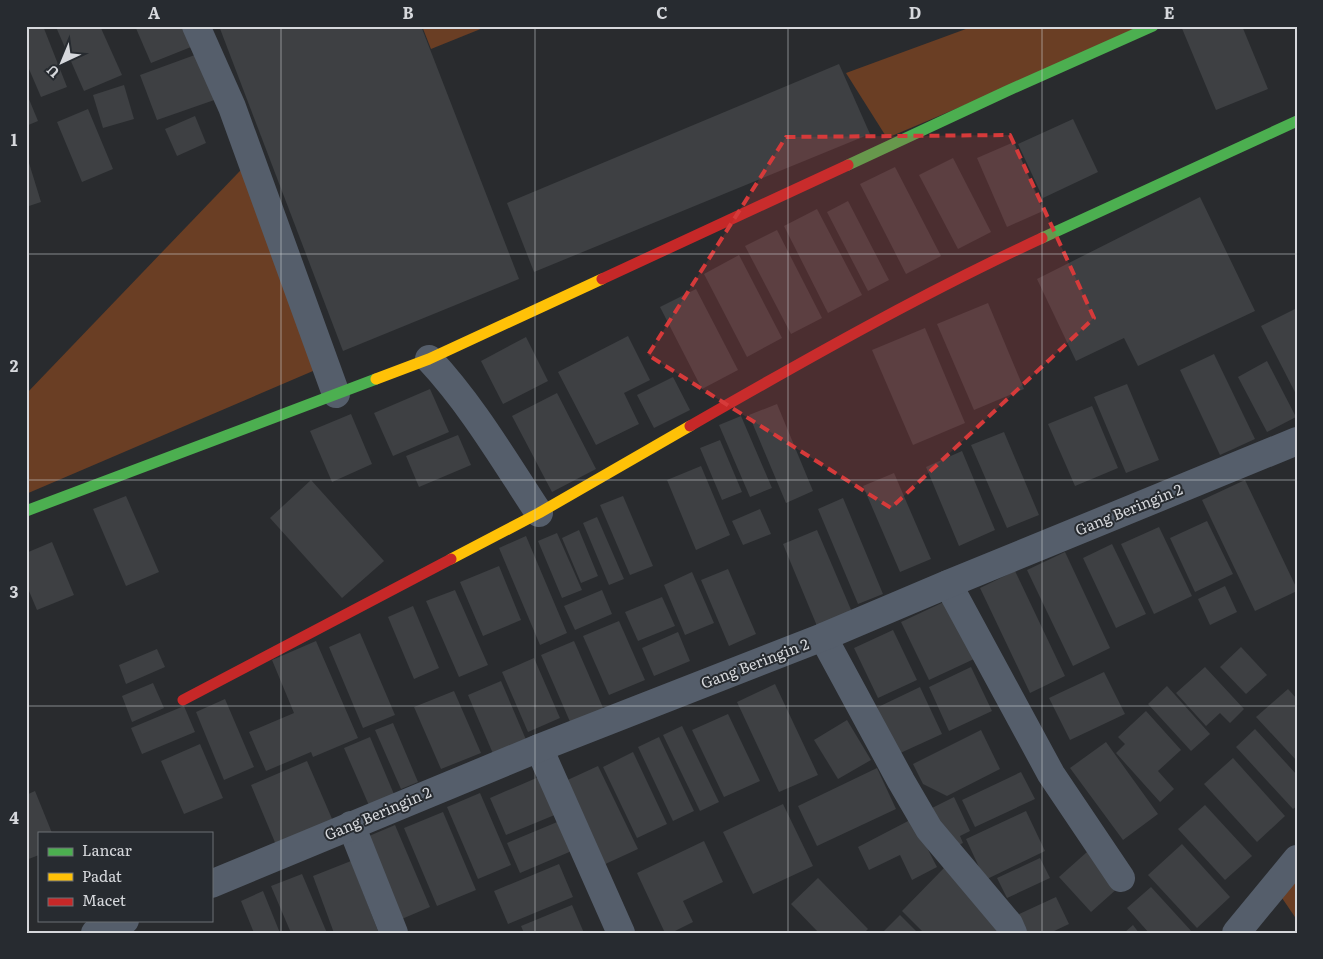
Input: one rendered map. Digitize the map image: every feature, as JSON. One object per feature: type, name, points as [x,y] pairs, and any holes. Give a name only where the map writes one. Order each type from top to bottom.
[{"type":"street","points":[[196,26],[232,107],[336,394]]},
{"type":"street","points":[[26,511],[429,359],[998,95],[1153,26]]},
{"type":"street","points":[[183,700],[539,513],[805,360],[925,296],[1038,240],[1297,121]]},
{"type":"street","points":[[429,359],[471,411],[539,513]]},
{"type":"street","name":"Gang Beringin 2","points":[[212,884],[540,748],[823,637],[1297,441]]},
{"type":"street","points":[[948,584],[1051,774],[1121,878]]},
{"type":"street","points":[[823,637],[901,782],[929,829],[1009,924],[1013,933]]},
{"type":"street","points":[[540,748],[621,933]]},
{"type":"street","points":[[351,825],[394,933]]},
{"type":"street","points":[[1236,933],[1297,860]]},
{"type":"street","points":[[95,933],[120,922]]},
{"type":"highlighted area","points":[[1010,135],[1094,318],[891,508],[648,355],[786,137]]},
{"type":"shaded area","points":[[422,26],[488,26],[431,49]]},
{"type":"shaded area","points":[[974,26],[1151,26],[887,138],[846,73]]},
{"type":"shaded area","points":[[259,151],[334,362],[26,494],[26,394]]},
{"type":"shaded area","points":[[1297,877],[1297,920],[1280,895]]},
{"type":"building","points":[[32,26],[43,26],[67,87],[41,97],[26,62],[26,29]]},
{"type":"building","points":[[100,26],[122,75],[84,91],[56,27]]},
{"type":"building","points":[[135,26],[188,26],[196,45],[151,63]]},
{"type":"building","points":[[219,26],[421,26],[519,279],[343,351]]},
{"type":"building","points":[[1181,26],[1242,26],[1268,89],[1216,110]]},
{"type":"building","points":[[203,52],[220,98],[157,120],[140,75]]},
{"type":"building","points":[[839,64],[870,134],[534,272],[507,203]]},
{"type":"building","points":[[124,85],[134,119],[103,128],[93,95]]},
{"type":"building","points":[[26,92],[38,121],[26,126]]},
{"type":"building","points":[[88,109],[113,169],[82,182],[57,122]]},
{"type":"building","points":[[195,116],[206,143],[177,156],[165,129]]},
{"type":"building","points":[[1073,119],[1098,172],[1043,198],[1018,144]]},
{"type":"building","points":[[1014,142],[1043,211],[1007,227],[977,158]]},
{"type":"building","points":[[953,158],[991,232],[958,249],[919,175]]},
{"type":"building","points":[[29,163],[41,202],[26,207],[26,164]]},
{"type":"building","points":[[895,167],[941,256],[906,274],[860,184]]},
{"type":"building","points":[[1200,197],[1255,311],[1138,366],[1124,338],[1076,361],[1037,279]]},
{"type":"building","points":[[848,201],[889,280],[868,291],[827,212]]},
{"type":"building","points":[[817,209],[862,295],[828,313],[784,226]]},
{"type":"building","points":[[777,230],[822,318],[791,334],[745,246]]},
{"type":"building","points":[[739,255],[782,338],[747,357],[704,274]]},
{"type":"building","points":[[696,289],[738,370],[702,389],[660,307]]},
{"type":"building","points":[[988,303],[1024,389],[974,410],[937,324]]},
{"type":"building","points":[[1297,308],[1297,396],[1261,326]]},
{"type":"building","points":[[925,328],[965,423],[913,445],[872,350]]},
{"type":"building","points":[[628,336],[650,380],[624,393],[639,424],[596,445],[558,372]]},
{"type":"building","points":[[526,337],[548,381],[503,404],[481,361]]},
{"type":"building","points":[[1214,354],[1255,439],[1220,455],[1180,370]]},
{"type":"building","points":[[1267,361],[1296,417],[1267,432],[1238,377]]},
{"type":"building","points":[[673,377],[690,410],[654,428],[637,395]]},
{"type":"building","points":[[1127,384],[1159,460],[1126,473],[1094,397]]},
{"type":"building","points":[[430,389],[449,432],[393,456],[374,413]]},
{"type":"building","points":[[557,393],[596,469],[552,492],[512,416]]},
{"type":"building","points":[[777,404],[813,491],[786,503],[749,415]]},
{"type":"building","points":[[1092,406],[1118,468],[1075,486],[1048,424]]},
{"type":"building","points":[[351,414],[372,464],[332,482],[310,431]]},
{"type":"building","points":[[741,416],[772,488],[750,497],[719,425]]},
{"type":"building","points":[[1004,432],[1039,515],[1007,528],[971,445]]},
{"type":"building","points":[[458,435],[471,465],[419,487],[406,456]]},
{"type":"building","points":[[720,440],[742,492],[722,500],[700,448]]},
{"type":"building","points":[[962,451],[995,530],[959,546],[926,467]]},
{"type":"building","points":[[701,466],[730,535],[696,550],[667,480]]},
{"type":"building","points":[[894,473],[931,559],[900,572],[863,486]]},
{"type":"building","points":[[311,480],[384,561],[342,598],[270,518]]},
{"type":"building","points":[[1245,480],[1297,589],[1297,591],[1255,611],[1202,500]]},
{"type":"building","points":[[126,496],[159,572],[126,586],[93,509]]},
{"type":"building","points":[[623,496],[653,566],[630,575],[600,505]]},
{"type":"building","points":[[843,498],[883,594],[858,604],[818,509]]},
{"type":"building","points":[[760,509],[771,534],[743,545],[732,521]]},
{"type":"building","points":[[597,517],[624,579],[609,585],[583,523]]},
{"type":"building","points":[[1207,521],[1233,574],[1195,592],[1170,538]]},
{"type":"building","points":[[1159,527],[1192,596],[1154,614],[1121,544]]},
{"type":"building","points":[[579,530],[598,576],[581,583],[562,538]]},
{"type":"building","points":[[817,530],[852,612],[817,626],[783,544]]},
{"type":"building","points":[[557,533],[582,590],[562,598],[538,541]]},
{"type":"building","points":[[526,536],[567,633],[540,645],[499,548]]},
{"type":"building","points":[[52,542],[74,595],[37,610],[26,584],[26,553]]},
{"type":"building","points":[[1112,544],[1146,614],[1116,628],[1083,558]]},
{"type":"building","points":[[1065,552],[1110,648],[1073,666],[1027,570]]},
{"type":"building","points":[[499,566],[521,620],[483,636],[460,582]]},
{"type":"building","points":[[728,569],[756,634],[729,646],[701,580]]},
{"type":"building","points":[[1015,571],[1065,676],[1030,693],[980,588]]},
{"type":"building","points":[[692,572],[714,623],[685,635],[664,585]]},
{"type":"building","points":[[1225,586],[1237,612],[1210,625],[1198,599]]},
{"type":"building","points":[[455,590],[488,665],[459,677],[426,601]]},
{"type":"building","points":[[602,590],[612,614],[575,630],[564,606]]},
{"type":"building","points":[[662,597],[675,626],[638,641],[625,612]]},
{"type":"building","points":[[946,601],[974,659],[929,680],[901,622]]},
{"type":"building","points":[[413,606],[439,668],[414,679],[388,617]]},
{"type":"building","points":[[619,621],[645,680],[609,695],[583,636]]},
{"type":"building","points":[[893,630],[917,680],[878,698],[854,648]]},
{"type":"building","points":[[678,632],[690,661],[654,676],[642,648]]},
{"type":"building","points":[[360,633],[395,715],[363,728],[329,647]]},
{"type":"building","points":[[316,641],[358,738],[313,757],[311,752],[266,771],[249,732],[294,713],[272,660]]},
{"type":"building","points":[[574,641],[604,710],[571,724],[541,655]]},
{"type":"building","points":[[1241,647],[1267,675],[1246,694],[1220,667]]},
{"type":"building","points":[[157,649],[165,667],[126,684],[119,665]]},
{"type":"building","points":[[534,658],[560,718],[528,732],[502,672]]},
{"type":"building","points":[[971,667],[992,711],[949,731],[929,687]]},
{"type":"building","points":[[1205,667],[1244,709],[1230,723],[1220,713],[1206,726],[1176,693]]},
{"type":"building","points":[[1104,672],[1125,714],[1070,740],[1049,698]]},
{"type":"building","points":[[501,681],[527,742],[494,756],[468,695]]},
{"type":"building","points":[[153,683],[164,708],[132,722],[122,696]]},
{"type":"building","points":[[775,684],[818,775],[779,792],[737,702]]},
{"type":"building","points":[[1167,686],[1210,734],[1191,751],[1148,704]]},
{"type":"building","points":[[920,687],[942,734],[896,755],[874,709]]},
{"type":"building","points":[[1288,689],[1297,699],[1297,761],[1256,717]]},
{"type":"building","points":[[454,691],[481,753],[441,769],[414,707]]},
{"type":"building","points":[[225,699],[254,767],[224,780],[196,712]]},
{"type":"building","points":[[184,706],[195,732],[142,754],[131,728]]},
{"type":"building","points":[[1146,711],[1181,750],[1158,771],[1174,789],[1160,802],[1116,753],[1125,744],[1118,737]]},
{"type":"building","points":[[728,714],[760,781],[724,797],[692,730]]},
{"type":"building","points":[[847,720],[871,760],[838,779],[814,740]]},
{"type":"building","points":[[393,723],[418,782],[401,789],[375,730]]},
{"type":"building","points":[[682,726],[719,802],[700,811],[663,735]]},
{"type":"building","points":[[1255,729],[1297,775],[1297,806],[1293,809],[1236,747]]},
{"type":"building","points":[[981,730],[1000,769],[947,796],[923,784],[913,764]]},
{"type":"building","points":[[370,737],[396,799],[371,810],[344,748]]},
{"type":"building","points":[[659,737],[694,811],[673,821],[638,747]]},
{"type":"building","points":[[1106,742],[1158,814],[1123,840],[1070,768]]},
{"type":"building","points":[[200,744],[223,798],[184,814],[161,761]]},
{"type":"building","points":[[633,752],[667,824],[637,838],[603,767]]},
{"type":"building","points":[[1233,758],[1285,816],[1257,842],[1204,784]]},
{"type":"building","points":[[307,761],[336,828],[279,852],[251,785]]},
{"type":"building","points":[[598,766],[638,849],[601,866],[561,783]]},
{"type":"building","points":[[877,768],[896,809],[817,846],[798,806]]},
{"type":"building","points":[[1021,772],[1035,799],[975,827],[962,800]]},
{"type":"building","points":[[541,776],[557,814],[506,835],[490,798]]},
{"type":"building","points":[[35,791],[52,832],[38,832],[38,855],[26,860],[26,795]]},
{"type":"building","points":[[480,793],[511,865],[478,879],[447,807]]},
{"type":"building","points":[[954,797],[970,831],[960,836],[963,843],[952,848],[932,808]]},
{"type":"building","points":[[783,804],[813,866],[753,894],[723,832]]},
{"type":"building","points":[[1205,805],[1252,856],[1225,880],[1178,829]]},
{"type":"building","points":[[1026,811],[1045,851],[985,880],[966,839]]},
{"type":"building","points":[[443,812],[476,890],[437,906],[404,828]]},
{"type":"building","points":[[912,819],[937,867],[912,880],[900,855],[869,870],[858,847]]},
{"type":"building","points":[[562,820],[574,850],[520,873],[507,843]]},
{"type":"building","points":[[395,825],[430,907],[397,921],[362,839]]},
{"type":"building","points":[[704,841],[723,882],[683,901],[693,922],[671,933],[665,933],[637,873]]},
{"type":"building","points":[[1182,844],[1230,897],[1197,928],[1148,875]]},
{"type":"building","points":[[1087,852],[1119,887],[1091,912],[1059,877]]},
{"type":"building","points":[[1040,858],[1050,878],[1007,898],[997,878]]},
{"type":"building","points":[[351,861],[378,931],[372,933],[334,933],[313,876]]},
{"type":"building","points":[[559,864],[573,897],[508,924],[494,891]]},
{"type":"building","points":[[944,868],[1010,933],[924,933],[902,911]]},
{"type":"building","points":[[302,874],[327,933],[291,933],[271,886]]},
{"type":"building","points":[[818,878],[868,929],[864,933],[819,933],[791,904]]},
{"type":"building","points":[[1151,887],[1193,933],[1149,933],[1127,908]]},
{"type":"building","points":[[263,891],[280,933],[254,933],[241,901]]},
{"type":"building","points":[[1056,897],[1069,924],[1050,933],[1023,933],[1015,916]]},
{"type":"building","points":[[572,905],[584,933],[524,933],[521,926]]},
{"type":"building","points":[[900,915],[918,933],[882,933]]},
{"type":"building","points":[[1133,925],[1139,933],[1124,933]]},
{"type":"traffic: fast","points":[[848,165],[1153,26]]},
{"type":"traffic: fast","points":[[1042,238],[1297,121]]},
{"type":"traffic: fast","points":[[26,511],[376,379]]},
{"type":"traffic: slow","points":[[376,379],[429,359],[602,279]]},
{"type":"traffic: slow","points":[[451,559],[539,513],[690,426]]},
{"type":"traffic: jam","points":[[602,279],[848,165]]},
{"type":"traffic: jam","points":[[690,426],[820,352],[952,282],[1042,238]]},
{"type":"traffic: jam","points":[[183,700],[451,559]]}]
